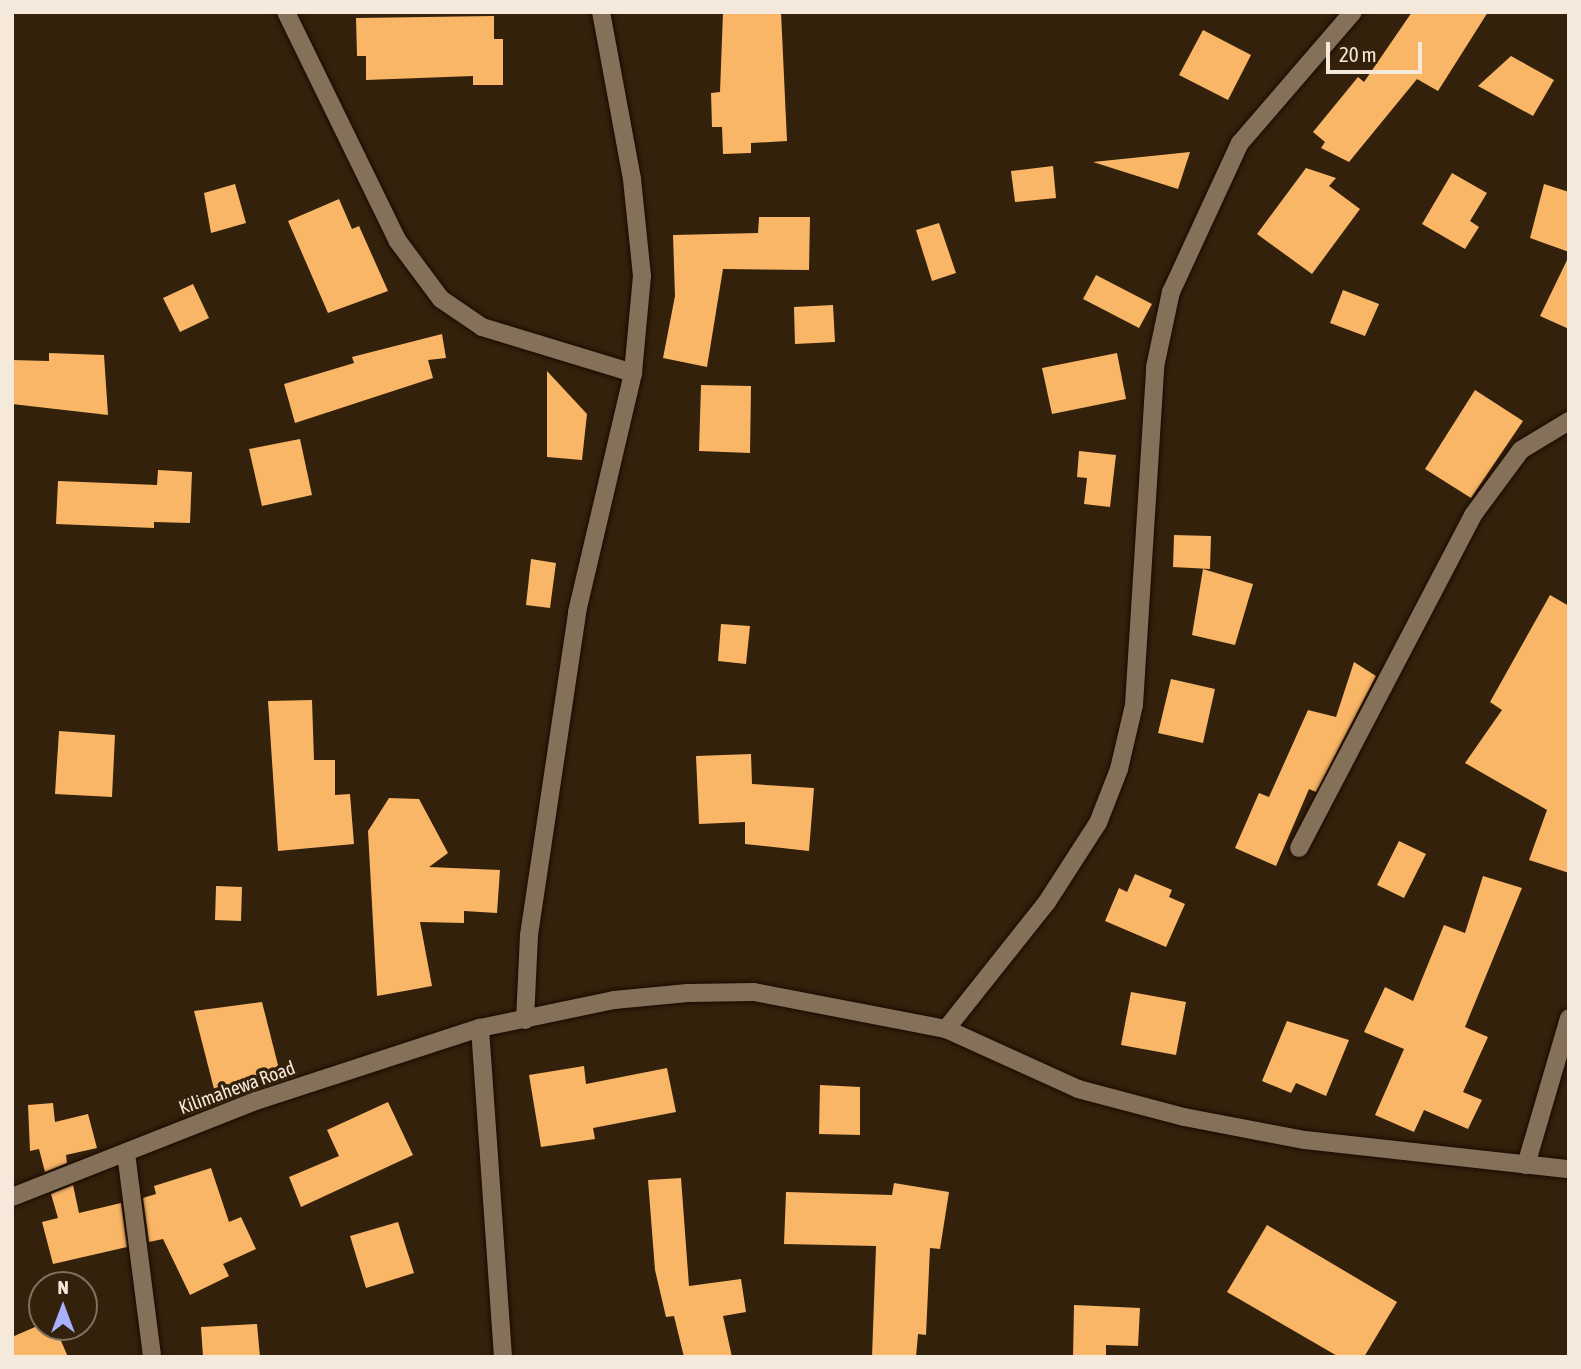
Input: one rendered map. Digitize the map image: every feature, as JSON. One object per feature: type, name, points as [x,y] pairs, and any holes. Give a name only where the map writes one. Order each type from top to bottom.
[{"type":"street","points":[[286,12],[397,240],[441,299],[482,327],[633,373]]},
{"type":"street","points":[[525,1020],[529,935],[577,612],[633,373],[642,276],[632,178],[601,12]]},
{"type":"street","points":[[946,1029],[1046,902],[1098,823],[1119,769],[1134,705],[1155,367],[1171,292],[1240,143],[1353,12]]},
{"type":"street","points":[[1299,848],[1472,516],[1521,450],[1569,421]]},
{"type":"street","name":"Kilimahewa Road","points":[[12,1197],[256,1101],[480,1028],[614,1000],[754,992],[946,1029],[1078,1089],[1184,1117],[1305,1140],[1569,1169]]},
{"type":"street","points":[[1526,1165],[1569,1018]]},
{"type":"street","points":[[480,1028],[503,1357]]},
{"type":"street","points":[[126,1153],[152,1357]]},
{"type":"building","points":[[723,12],[781,12],[787,141],[751,143],[751,153],[723,154],[722,127],[712,127],[711,93],[720,92]]},
{"type":"building","points":[[1412,12],[1488,12],[1438,91],[1417,79],[1349,162],[1321,148],[1325,142],[1313,132],[1358,77],[1364,82]]},
{"type":"building","points":[[494,16],[494,39],[503,39],[503,85],[473,85],[473,76],[366,80],[366,56],[357,56],[356,18]]},
{"type":"building","points":[[1203,30],[1251,55],[1228,100],[1179,75]]},
{"type":"building","points":[[1511,56],[1554,80],[1533,116],[1478,86]]},
{"type":"building","points":[[1190,152],[1178,189],[1093,162]]},
{"type":"building","points":[[1053,166],[1056,198],[1015,202],[1011,171]]},
{"type":"building","points":[[1306,168],[1336,178],[1329,186],[1360,209],[1312,274],[1257,234]]},
{"type":"building","points":[[1452,173],[1487,193],[1470,221],[1479,227],[1465,249],[1422,224]]},
{"type":"building","points":[[235,184],[246,223],[211,233],[204,193]]},
{"type":"building","points":[[1544,184],[1569,192],[1569,252],[1530,238]]},
{"type":"building","points":[[339,199],[352,229],[359,226],[388,291],[328,313],[288,221]]},
{"type":"building","points":[[759,217],[810,217],[809,270],[723,269],[707,367],[663,358],[675,296],[673,235],[758,233]]},
{"type":"building","points":[[939,223],[956,273],[932,281],[916,230]]},
{"type":"building","points":[[1569,256],[1569,329],[1540,316]]},
{"type":"building","points":[[1096,275],[1152,304],[1139,328],[1083,299]]},
{"type":"building","points":[[193,284],[209,318],[180,332],[163,298]]},
{"type":"building","points":[[1343,290],[1379,304],[1365,336],[1330,323]]},
{"type":"building","points":[[833,305],[835,342],[795,344],[794,307]]},
{"type":"building","points":[[442,334],[446,358],[428,360],[433,378],[295,423],[284,384],[354,363],[352,357]]},
{"type":"building","points":[[49,353],[104,355],[108,415],[12,404],[12,360],[49,361]]},
{"type":"building","points":[[1117,353],[1126,399],[1052,414],[1042,368]]},
{"type":"building","points":[[547,371],[587,414],[582,460],[547,457]]},
{"type":"building","points":[[701,385],[751,386],[750,453],[699,451]]},
{"type":"building","points":[[1475,390],[1523,421],[1471,498],[1425,469]]},
{"type":"building","points":[[300,439],[312,495],[262,506],[249,449]]},
{"type":"building","points":[[1079,451],[1116,455],[1110,507],[1084,504],[1087,478],[1077,477]]},
{"type":"building","points":[[158,470],[192,472],[190,523],[154,522],[154,528],[56,524],[58,481],[157,485]]},
{"type":"building","points":[[1174,535],[1211,536],[1210,569],[1173,567]]},
{"type":"building","points":[[531,559],[556,563],[550,608],[526,605]]},
{"type":"building","points":[[1203,569],[1253,584],[1235,645],[1192,635]]},
{"type":"building","points":[[1550,595],[1569,606],[1569,873],[1529,860],[1547,810],[1465,763],[1502,710],[1490,702]]},
{"type":"building","points":[[721,624],[750,626],[746,664],[718,661]]},
{"type":"building","points":[[1354,662],[1376,676],[1316,792],[1309,789],[1276,866],[1235,848],[1259,793],[1269,797],[1308,710],[1336,717]]},
{"type":"building","points":[[1171,679],[1215,689],[1203,743],[1158,733]]},
{"type":"building","points":[[312,700],[314,760],[335,760],[335,795],[350,794],[354,844],[278,851],[268,701]]},
{"type":"building","points":[[59,731],[115,735],[112,797],[55,794]]},
{"type":"building","points":[[751,754],[752,784],[814,788],[809,851],[745,844],[745,822],[699,824],[696,756]]},
{"type":"building","points":[[389,798],[419,799],[448,853],[429,867],[500,870],[497,913],[464,911],[464,923],[420,922],[432,986],[377,996],[368,831]]},
{"type":"building","points":[[1399,841],[1426,854],[1404,898],[1377,885]]},
{"type":"building","points":[[1135,874],[1172,890],[1169,897],[1185,904],[1166,947],[1105,921],[1119,888],[1127,892]]},
{"type":"building","points":[[1483,876],[1522,888],[1465,1027],[1488,1037],[1463,1092],[1482,1100],[1468,1129],[1424,1110],[1414,1132],[1375,1115],[1404,1049],[1364,1032],[1385,987],[1413,1001],[1444,925],[1465,933]]},
{"type":"building","points":[[216,886],[242,887],[241,921],[215,920]]},
{"type":"building","points":[[1131,992],[1186,1002],[1176,1055],[1121,1045]]},
{"type":"building","points":[[262,1002],[280,1073],[214,1089],[194,1011]]},
{"type":"building","points":[[1287,1021],[1349,1040],[1326,1096],[1296,1083],[1291,1093],[1262,1081]]},
{"type":"building","points":[[584,1066],[586,1084],[667,1068],[676,1112],[593,1128],[595,1139],[541,1147],[529,1075]]},
{"type":"building","points":[[820,1085],[860,1087],[860,1135],[819,1134]]},
{"type":"building","points":[[388,1102],[413,1155],[301,1207],[289,1177],[339,1156],[327,1130]]},
{"type":"building","points":[[53,1103],[55,1122],[88,1114],[97,1148],[66,1155],[67,1163],[45,1172],[39,1149],[30,1151],[28,1105]]},
{"type":"building","points":[[211,1168],[229,1222],[241,1217],[256,1249],[223,1264],[229,1276],[190,1295],[163,1239],[149,1242],[143,1198],[156,1194],[154,1186]]},
{"type":"building","points":[[681,1178],[689,1286],[741,1279],[746,1312],[723,1316],[732,1357],[684,1357],[674,1316],[666,1317],[655,1270],[648,1180]]},
{"type":"building","points":[[894,1183],[949,1192],[940,1249],[930,1248],[926,1335],[918,1334],[916,1357],[872,1357],[876,1246],[784,1244],[786,1192],[892,1195]]},
{"type":"building","points":[[73,1185],[79,1213],[121,1203],[127,1247],[53,1264],[42,1222],[58,1218],[51,1194]]},
{"type":"building","points":[[398,1222],[414,1273],[366,1288],[350,1236]]},
{"type":"building","points":[[1267,1225],[1397,1302],[1364,1357],[1339,1357],[1227,1292]]},
{"type":"building","points":[[1074,1305],[1140,1308],[1138,1346],[1106,1345],[1106,1357],[1073,1357]]},
{"type":"building","points":[[257,1324],[260,1357],[203,1357],[201,1327]]},
{"type":"building","points":[[28,1330],[28,1341],[61,1341],[68,1357],[12,1357],[12,1337]]}]
